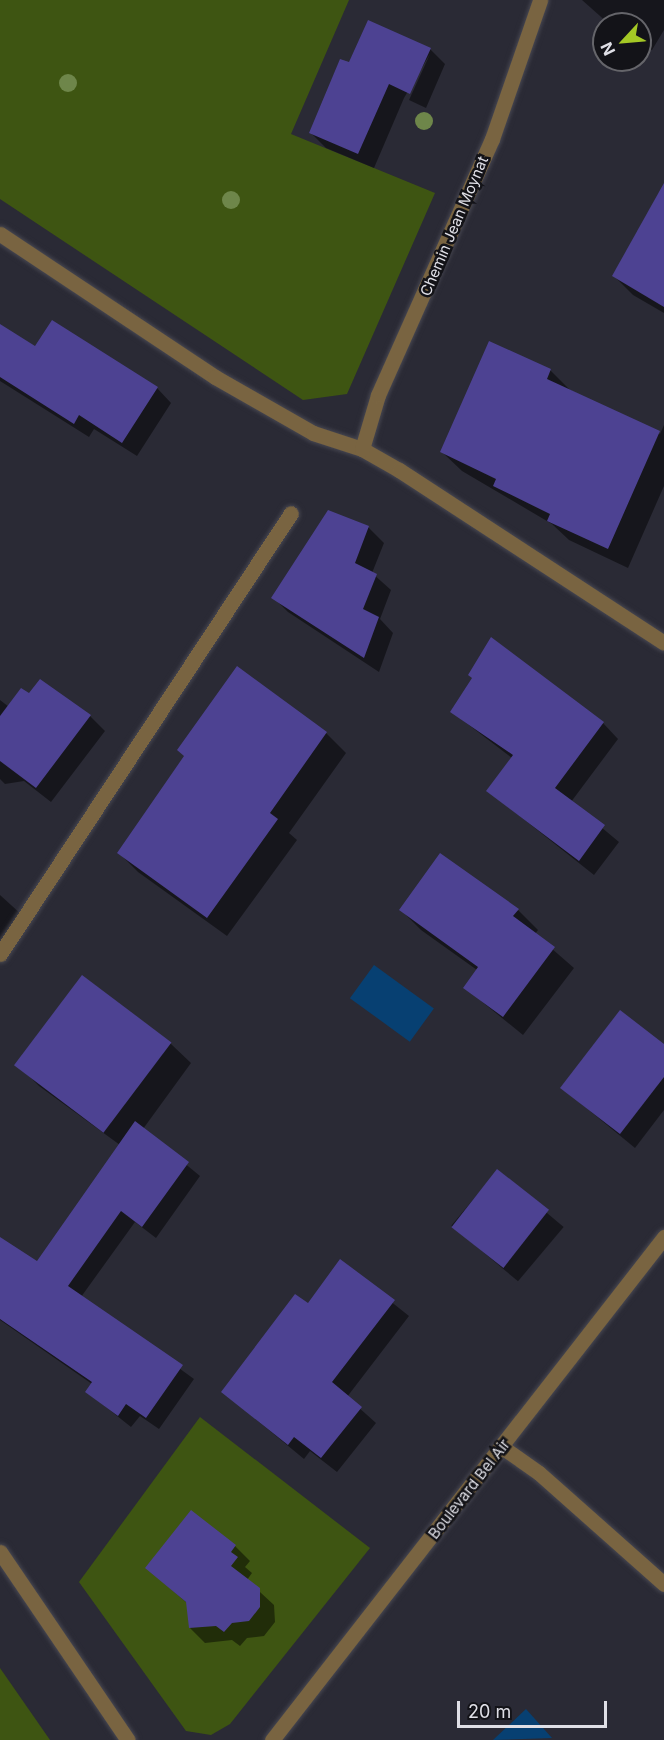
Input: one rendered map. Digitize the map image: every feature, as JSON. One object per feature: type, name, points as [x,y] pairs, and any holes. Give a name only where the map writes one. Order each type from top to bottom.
[{"type":"street","name":"Chemin Jean Moynat","points":[[362,449],[378,395],[492,139],[540,0]]},
{"type":"street","points":[[0,234],[215,377],[313,433],[362,449],[664,643]]},
{"type":"street","points":[[0,954],[291,513]]},
{"type":"street","name":"Boulevard Bel Air","points":[[272,1740],[664,1237]]},
{"type":"street","points":[[502,1446],[539,1473],[664,1584]]},
{"type":"street","points":[[0,1552],[128,1740]]},
{"type":"green space","points":[[0,0],[349,0],[291,134],[435,193],[347,394],[303,400],[0,199]]},
{"type":"green space","points":[[200,1417],[370,1548],[230,1724],[211,1735],[186,1731],[79,1582]]},
{"type":"green space","points":[[0,1668],[50,1740],[0,1740]]},
{"type":"water","points":[[374,965],[434,1008],[410,1042],[350,998]]},
{"type":"water","points":[[526,1709],[552,1738],[493,1740]]},
{"type":"building","points":[[368,20],[431,48],[410,94],[389,84],[358,154],[309,133],[340,59],[349,62]]},
{"type":"building","points":[[664,183],[664,307],[612,276]]},
{"type":"building","points":[[52,320],[158,387],[122,443],[79,415],[74,424],[0,377],[0,324],[35,346]]},
{"type":"building","points":[[489,341],[551,369],[547,379],[660,431],[608,549],[547,521],[550,514],[493,486],[496,479],[440,452]]},
{"type":"building","points":[[328,510],[369,526],[355,563],[377,574],[363,609],[379,617],[364,658],[271,598]]},
{"type":"building","points":[[491,637],[604,722],[555,788],[605,825],[579,861],[486,791],[513,755],[450,712],[472,678],[468,675]]},
{"type":"building","points":[[237,666],[327,732],[270,813],[278,819],[207,918],[117,853],[184,756],[177,750]]},
{"type":"building","points":[[40,679],[91,715],[36,788],[0,761],[0,716],[21,688],[29,693]]},
{"type":"building","points":[[440,853],[519,909],[513,916],[555,947],[503,1017],[463,988],[478,967],[399,910]]},
{"type":"building","points":[[82,975],[171,1042],[103,1133],[14,1065]]},
{"type":"building","points":[[620,1010],[664,1044],[664,1077],[620,1134],[560,1088]]},
{"type":"building","points":[[135,1121],[189,1162],[142,1227],[121,1211],[68,1286],[183,1365],[146,1418],[126,1404],[118,1416],[85,1392],[92,1382],[0,1319],[0,1237],[37,1261]]},
{"type":"building","points":[[497,1169],[549,1210],[503,1268],[451,1227]]},
{"type":"building","points":[[340,1259],[395,1300],[332,1382],[362,1407],[321,1458],[294,1437],[288,1445],[221,1392],[295,1294],[308,1303]]},
{"type":"building","points":[[191,1510],[236,1545],[231,1552],[238,1557],[231,1566],[260,1588],[260,1607],[249,1621],[232,1623],[224,1632],[216,1626],[189,1628],[186,1602],[145,1568]]}]
